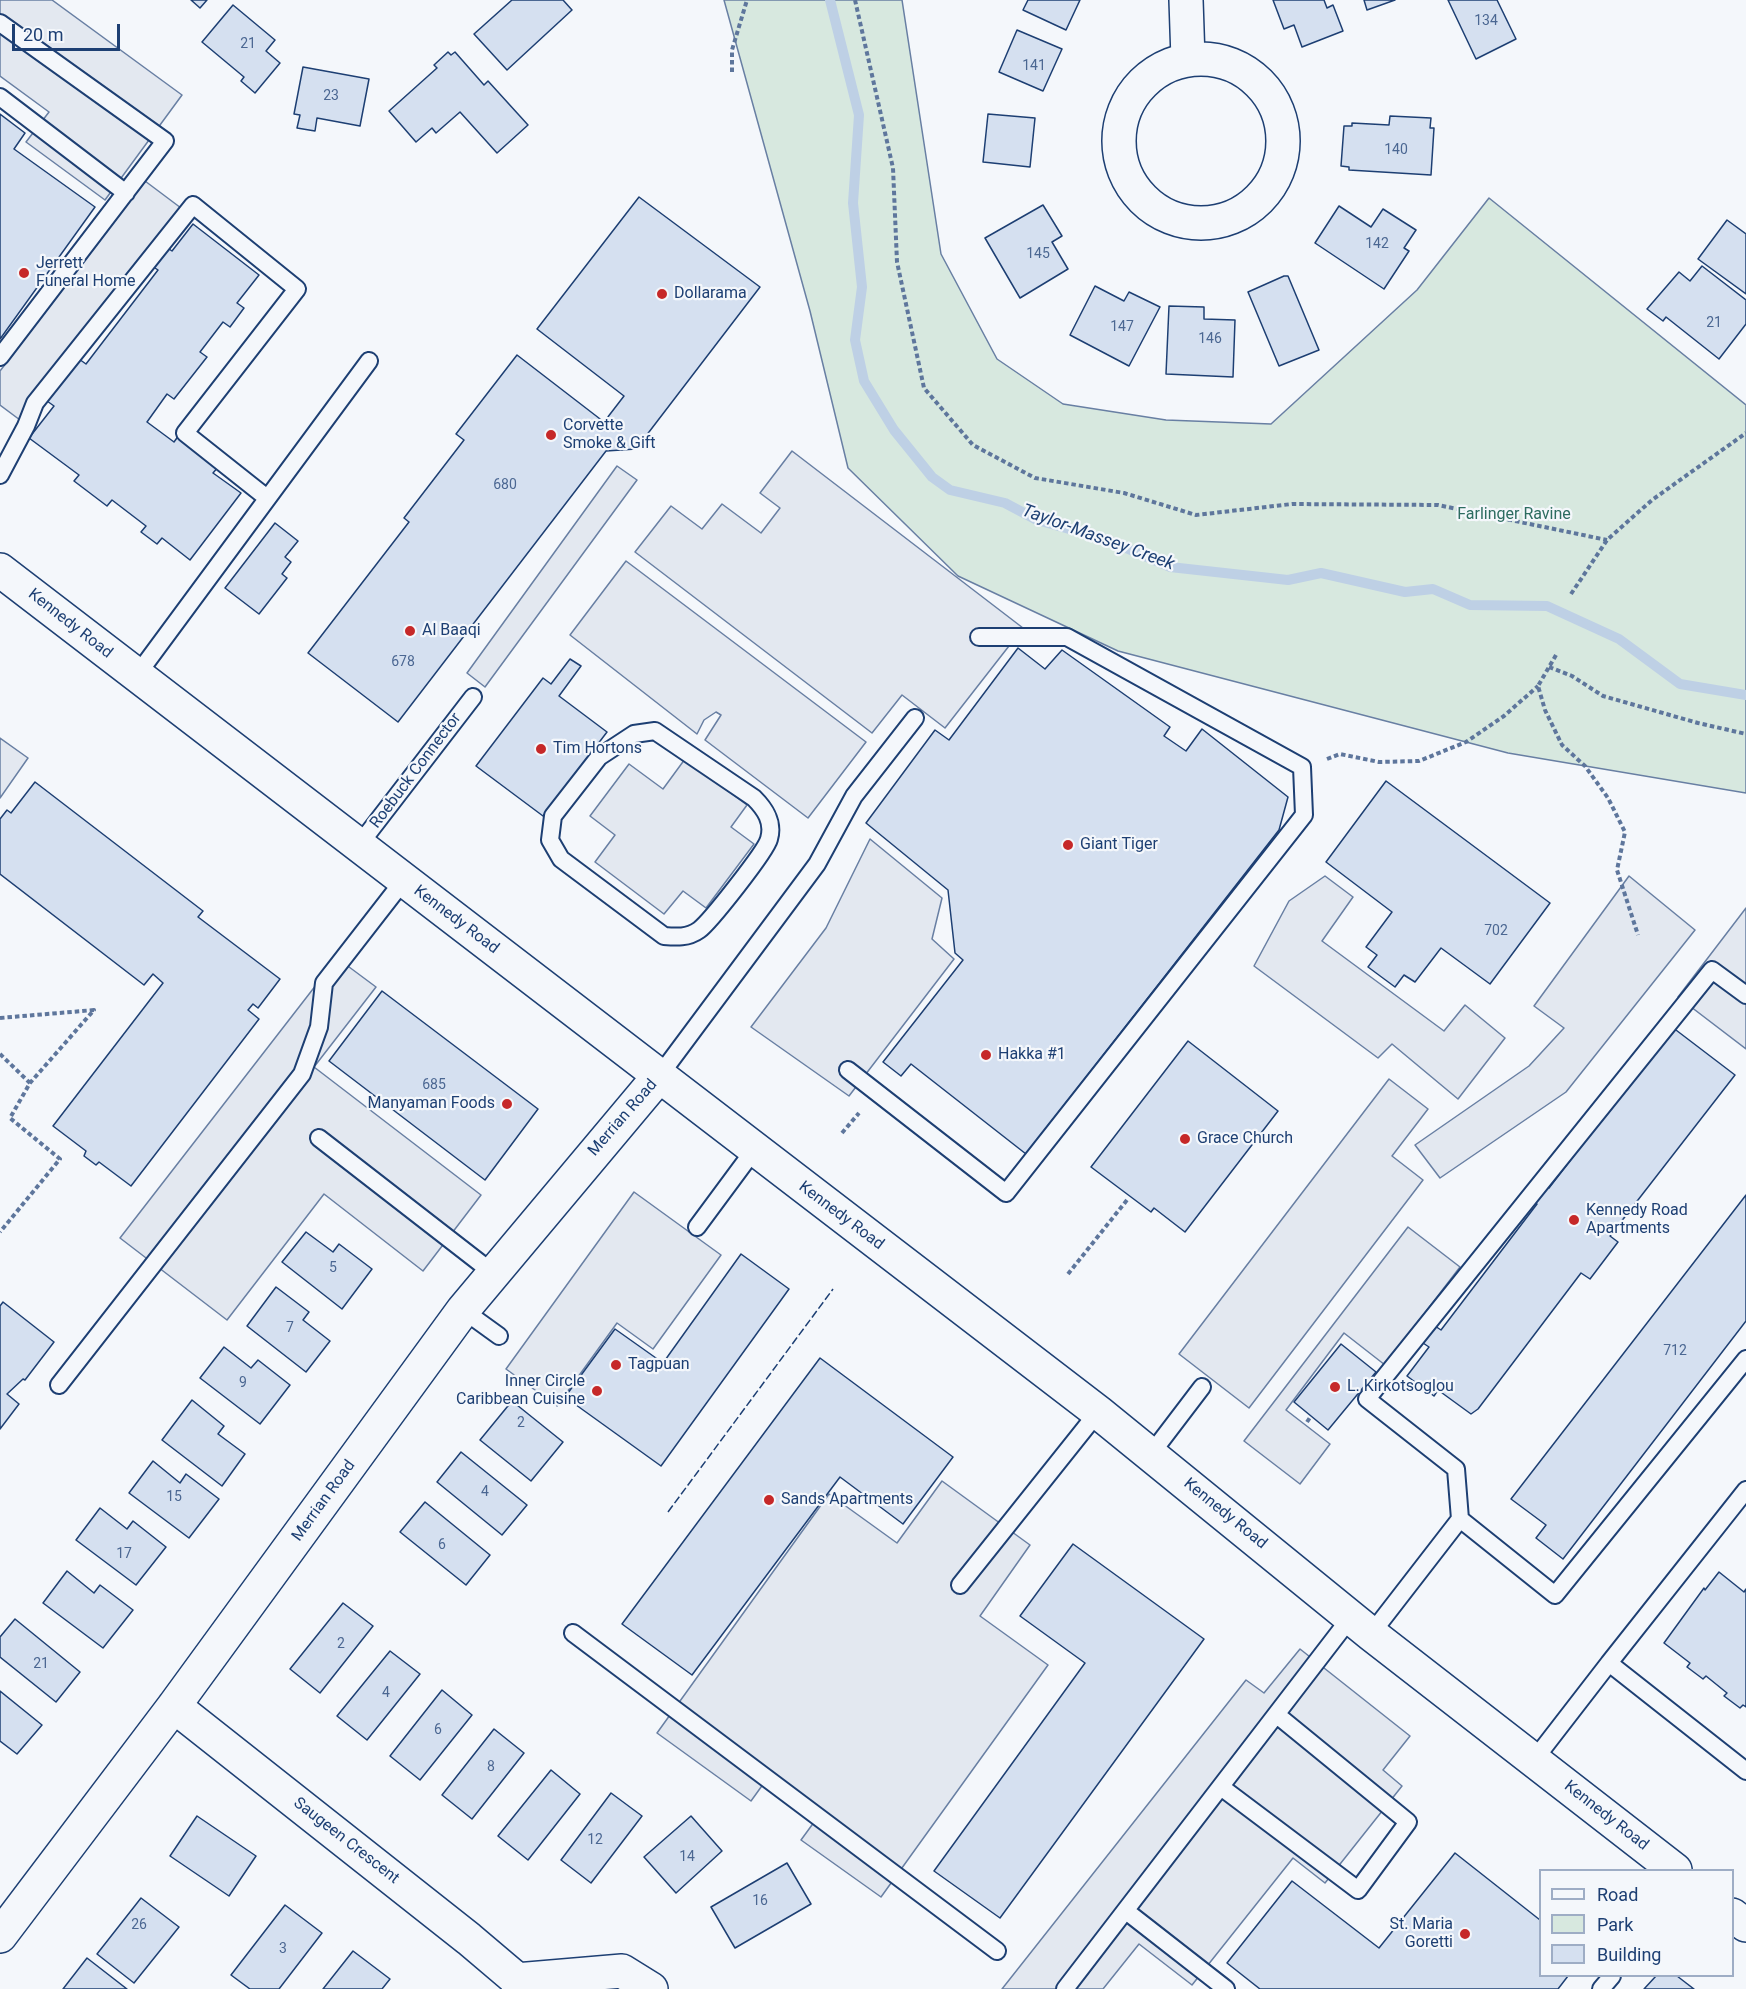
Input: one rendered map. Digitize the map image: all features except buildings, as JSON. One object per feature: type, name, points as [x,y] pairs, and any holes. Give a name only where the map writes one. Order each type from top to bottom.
[{"type":"street","points":[[1186,0],[1188,59]]},
{"type":"street","points":[[1188,59],[1214,59],[1239,67],[1260,83],[1270,97],[1283,129],[1282,156],[1273,181],[1257,202],[1235,217],[1209,224],[1181,221],[1155,210],[1134,191],[1121,166],[1117,138],[1123,110],[1138,86],[1161,68],[1188,59]]},
{"type":"street","name":"Kennedy Road","points":[[0,570],[1098,1412],[1361,1625],[1674,1869]]},
{"type":"street","name":"Merrian Road","points":[[0,1936],[174,1706],[463,1310],[660,1076]]},
{"type":"street","name":"Saugeen Crescent","points":[[174,1706],[469,1939],[522,1984],[622,1971],[651,1989]]},
{"type":"lane","points":[[0,23],[165,141],[0,357]]},
{"type":"lane","points":[[0,97],[126,193]]},
{"type":"lane","points":[[0,474],[26,426],[35,403],[193,205],[297,289],[185,434],[267,498]]},
{"type":"lane","points":[[137,675],[369,361]]},
{"type":"lane","points":[[848,1070],[1006,1193],[1304,816],[1302,767],[1067,637],[979,636]]},
{"type":"lane","name":"Roebuck Connector","points":[[359,845],[473,697]]},
{"type":"lane","points":[[660,1076],[817,864],[854,796],[915,718]]},
{"type":"lane","points":[[655,731],[754,798],[766,810],[770,823],[769,840],[711,918],[698,931],[681,937],[664,936],[561,860],[550,840],[553,816],[599,756],[633,734],[655,731]]},
{"type":"lane","points":[[58,1385],[302,1074],[319,1028],[324,983],[404,880]]},
{"type":"lane","points":[[1746,995],[1712,970],[1367,1399],[1456,1469],[1460,1519],[1555,1595],[1746,1359]]},
{"type":"lane","points":[[319,1138],[493,1273]]},
{"type":"lane","points":[[697,1227],[754,1150]]},
{"type":"lane","points":[[463,1310],[499,1336]]},
{"type":"lane","points":[[1151,1454],[1202,1387]]},
{"type":"lane","points":[[960,1585],[1098,1412]]},
{"type":"lane","points":[[1534,1760],[1608,1664],[1744,1496]]},
{"type":"lane","points":[[1065,1989],[1277,1715],[1460,1519]]},
{"type":"lane","points":[[573,1633],[997,1951]]},
{"type":"lane","points":[[1608,1664],[1746,1771]]},
{"type":"lane","points":[[1221,1786],[1358,1890],[1408,1822],[1277,1715]]},
{"type":"lane","points":[[1126,1911],[1226,1989]]},
{"type":"lane","points":[[1601,1989],[1611,1977]]},
{"type":"path","points":[[732,72],[732,50],[747,0]]},
{"type":"path","points":[[855,0],[893,168],[897,262],[924,388],[974,445],[1035,478],[1124,493],[1196,515],[1292,504],[1438,505],[1607,540]]},
{"type":"path","points":[[1571,594],[1607,540],[1652,500],[1746,433]]},
{"type":"path","points":[[1302,767],[1340,754],[1379,762],[1419,761],[1466,742],[1504,716],[1538,686],[1556,655]]},
{"type":"path","points":[[1549,667],[1572,676],[1603,696],[1746,734]]},
{"type":"path","points":[[1538,686],[1545,710],[1562,745],[1585,766],[1608,798],[1625,832],[1617,870],[1638,934]]},
{"type":"path","points":[[0,1018],[94,1010],[30,1083],[10,1118],[60,1159],[0,1232]]},
{"type":"path","points":[[0,1053],[30,1083]]},
{"type":"path","points":[[1068,1274],[1127,1200]]},
{"type":"path","points":[[1307,1422],[1311,1416]]},
{"type":"green space","name":"Farlinger Ravine","points":[[724,0],[902,0],[941,254],[997,359],[1063,404],[1166,420],[1271,424],[1417,290],[1489,198],[1746,405],[1746,793],[1508,753],[1118,651],[958,576],[848,468],[810,311]]},
{"type":"shaded area","points":[[0,0],[52,0],[182,95],[105,200],[26,142],[49,112],[0,76]]},
{"type":"shaded area","points":[[145,181],[181,208],[20,420],[0,405],[0,371]]},
{"type":"shaded area","points":[[792,451],[1023,628],[945,728],[902,695],[872,733],[635,552],[671,506],[702,529],[722,504],[761,533],[780,508],[760,493]]},
{"type":"shaded area","points":[[617,466],[637,480],[485,687],[467,673]]},
{"type":"shaded area","points":[[626,561],[866,742],[808,818],[705,740],[721,715],[716,712],[704,720],[697,734],[570,635]]},
{"type":"shaded area","points":[[0,738],[28,758],[0,798]]},
{"type":"shaded area","points":[[685,759],[747,805],[731,827],[754,844],[706,908],[683,891],[664,914],[595,862],[615,835],[590,816],[629,764],[663,789]]},
{"type":"shaded area","points":[[870,839],[942,898],[932,939],[954,959],[849,1096],[751,1027],[826,928]]},
{"type":"shaded area","points":[[1325,876],[1353,897],[1322,941],[1444,1031],[1465,1005],[1505,1038],[1458,1099],[1392,1044],[1378,1058],[1254,966],[1289,901]]},
{"type":"shaded area","points":[[1629,876],[1695,930],[1566,1092],[1440,1178],[1415,1145],[1529,1066],[1564,1028],[1534,1006]]},
{"type":"shaded area","points":[[1746,908],[1746,1049],[1678,997]]},
{"type":"shaded area","points":[[337,958],[376,987],[314,1067],[481,1195],[423,1271],[324,1194],[227,1320],[120,1238]]},
{"type":"shaded area","points":[[1389,1079],[1428,1109],[1392,1156],[1423,1180],[1249,1408],[1179,1354]]},
{"type":"shaded area","points":[[634,1192],[721,1255],[653,1349],[617,1323],[557,1406],[506,1369]]},
{"type":"shaded area","points":[[1408,1227],[1460,1267],[1385,1365],[1344,1333],[1286,1410],[1330,1444],[1300,1484],[1244,1441]]},
{"type":"shaded area","points":[[942,1481],[1030,1545],[980,1616],[1048,1665],[881,1897],[801,1840],[820,1814],[769,1776],[751,1801],[657,1733],[829,1494],[897,1543]]},
{"type":"shaded area","points":[[1300,1649],[1410,1736],[1383,1770],[1402,1786],[1325,1883],[1293,1858],[1192,1985],[1139,1944],[1103,1989],[1002,1989],[1246,1680],[1264,1693]]},
{"type":"waterway","name":"Taylor-Massey Creek","points":[[830,0],[859,115],[853,203],[862,287],[855,340],[864,381],[894,430],[932,477],[950,490],[1005,503],[1037,520],[1105,539],[1170,567],[1288,580],[1321,573],[1405,592],[1433,589],[1470,605],[1547,606],[1619,639],[1680,684],[1746,695]]},
{"type":"fence","points":[[668,1512],[833,1289]]},
{"type":"place","name":"Jerrett Funeral Home","points":[[24,273]]},
{"type":"place","name":"Dollarama","points":[[662,294]]},
{"type":"place","name":"Corvette Smoke & Gift","points":[[551,435]]},
{"type":"place","name":"Al Baaqi","points":[[410,631]]},
{"type":"place","name":"Tim Hortons","points":[[541,749]]},
{"type":"place","name":"Giant Tiger","points":[[1068,845]]},
{"type":"place","name":"Hakka #1","points":[[986,1055]]},
{"type":"place","name":"Manyaman Foods","points":[[507,1104]]},
{"type":"place","name":"Grace Church","points":[[1185,1139]]},
{"type":"place","name":"Kennedy Road Apartments","points":[[1574,1220]]},
{"type":"place","name":"Tagpuan","points":[[616,1365]]},
{"type":"place","name":"L. Kirkotsoglou","points":[[1335,1387]]},
{"type":"place","name":"Inner Circle Caribbean Cuisine","points":[[597,1391]]},
{"type":"place","name":"Sands Apartments","points":[[769,1500]]},
{"type":"place","name":"St. Maria Goretti","points":[[1465,1934]]}]
